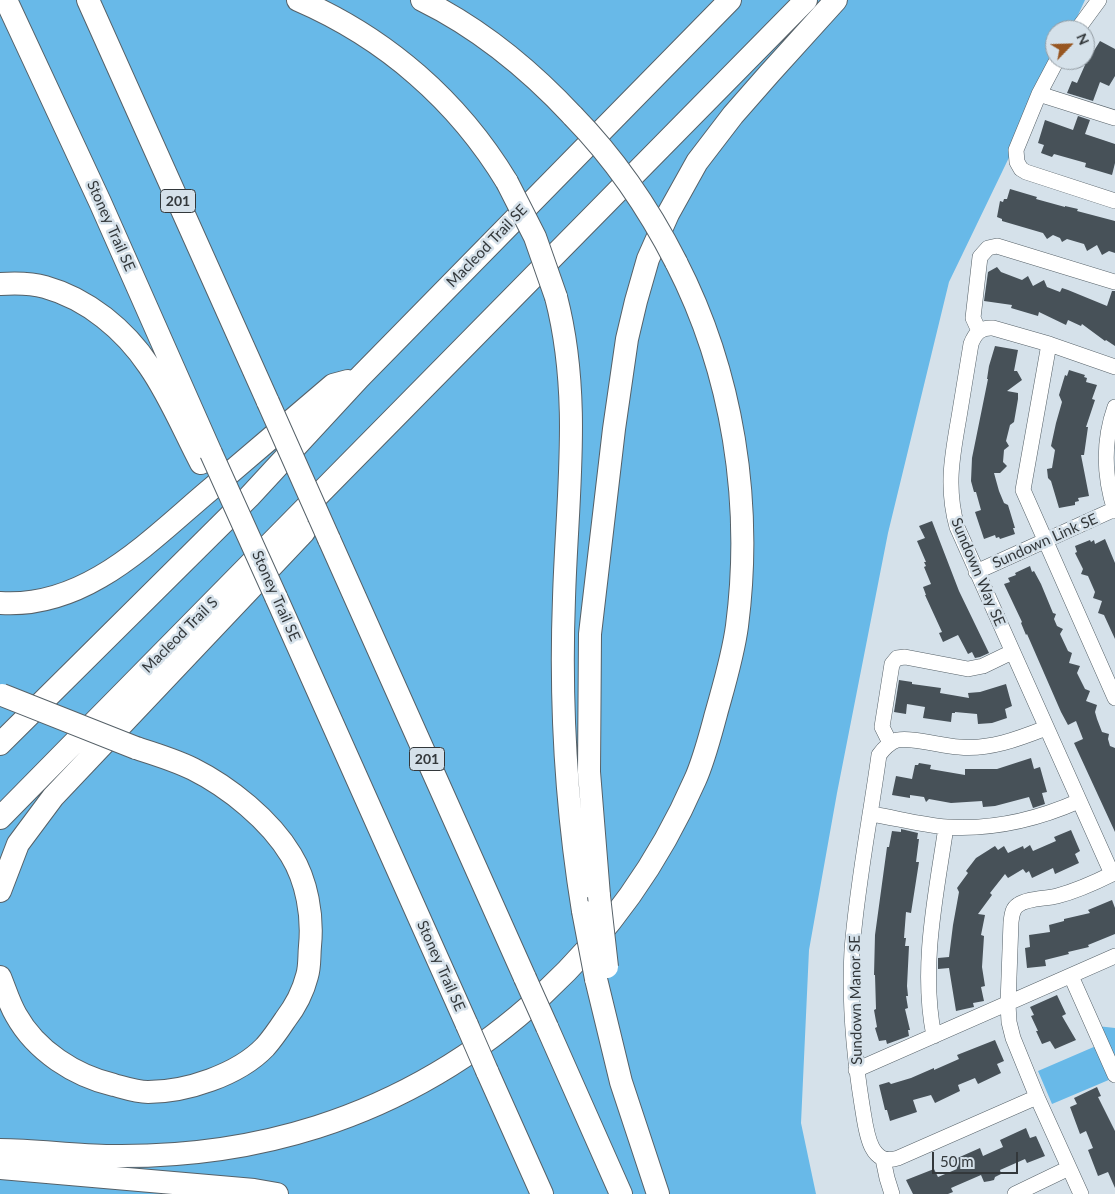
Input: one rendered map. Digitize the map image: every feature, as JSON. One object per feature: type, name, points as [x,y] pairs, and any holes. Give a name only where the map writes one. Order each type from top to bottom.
[{"type":"highway","name":"201","points":[[88,0],[621,1194]]},
{"type":"highway","points":[[298,0],[338,19],[370,38],[422,79],[469,128],[493,159],[533,232],[556,297],[566,340],[571,391],[572,445],[564,580],[563,692],[569,800],[591,903],[602,973],[638,1137],[658,1194]]},
{"type":"highway","points":[[0,1150],[113,1156],[198,1152],[275,1138],[316,1127],[359,1112],[395,1095],[459,1060],[498,1032],[549,990],[572,967],[642,879],[696,778],[730,666],[737,626],[742,556],[742,506],[737,465],[726,397],[707,331],[676,262],[656,224],[622,174],[591,134],[532,76],[510,58],[461,23],[422,0]]},
{"type":"highway","name":"Macleod Trail SE","points":[[0,744],[249,496],[359,378],[730,0]]},
{"type":"highway","points":[[0,891],[18,844],[48,803],[296,541],[338,492],[361,453],[806,0]]},
{"type":"highway","points":[[591,903],[589,772],[590,634],[613,438],[627,339],[636,301],[648,259],[668,214],[697,162],[769,74],[836,0]]},
{"type":"highway","name":"Stoney Trail SE","points":[[7,3],[100,202],[206,458],[263,568],[542,1194]]},
{"type":"highway","points":[[0,284],[15,283],[44,287],[72,297],[115,326],[141,355],[155,375],[206,458]]},
{"type":"highway","points":[[0,603],[19,605],[56,597],[96,580],[128,559],[163,532],[193,504],[333,385],[359,378]]},
{"type":"highway","name":"Macleod Trail S","points":[[0,818],[361,453]]},
{"type":"highway","points":[[0,977],[16,1014],[31,1037],[42,1048],[68,1067],[97,1081],[146,1092],[190,1087],[210,1081],[246,1062],[264,1048],[291,1012],[300,995],[308,975],[312,929],[303,880],[292,856],[264,820],[248,806],[193,769],[1,695]]},
{"type":"highway","points":[[0,1168],[254,1190],[277,1194]]},
{"type":"street","points":[[1084,20],[1099,0]]},
{"type":"street","points":[[1052,70],[1039,94],[1016,150],[1017,162],[1021,169],[1026,172],[1115,202]]},
{"type":"street","points":[[1039,94],[1115,118]]},
{"type":"street","points":[[1115,282],[997,246],[988,248],[980,257],[973,318],[979,331],[986,327],[993,328],[1049,344],[1115,367]]},
{"type":"street","name":"Sundown Way SE","points":[[979,331],[974,336],[971,344],[952,456],[950,486],[957,527],[1113,874]]},
{"type":"street","points":[[1049,344],[1023,490],[1115,698]]},
{"type":"street","points":[[1115,407],[1109,431],[1106,478],[1115,510]]},
{"type":"street","name":"Sundown Link SE","points":[[976,572],[1115,510]]},
{"type":"street","points":[[1012,652],[983,666],[968,669],[905,657],[897,658],[892,664],[882,727],[890,743],[904,739],[961,747],[980,746],[1018,739],[1046,728]]},
{"type":"street","name":"Sundown Manor SE","points":[[884,1159],[872,1150],[856,1070],[852,952],[859,882],[879,755],[890,743]]},
{"type":"street","points":[[871,814],[946,827],[994,826],[1023,822],[1079,801]]},
{"type":"street","points":[[934,1036],[930,1015],[931,935],[946,827]]},
{"type":"street","points":[[1081,1194],[1037,1097],[1013,1038],[1009,1022],[1008,1004],[1011,922],[1013,910],[1026,901],[1058,896],[1113,874]]},
{"type":"street","points":[[856,1070],[1115,956]]},
{"type":"street","points":[[1071,976],[1115,1075]]},
{"type":"street","points":[[892,1194],[886,1178],[884,1159],[894,1160],[1037,1097]]},
{"type":"street","points":[[1015,1194],[1070,1168]]},
{"type":"shaded area","points":[[0,0],[1085,0],[1076,20],[1045,20],[1045,70],[1051,70],[949,282],[888,533],[837,793],[809,950],[801,1123],[816,1194],[0,1194]]},
{"type":"shaded area","points":[[1097,1026],[1115,1028],[1115,1068]]},
{"type":"shaded area","points":[[1096,1046],[1111,1079],[1052,1104],[1038,1071]]},
{"type":"building","points":[[1100,41],[1115,49],[1115,76],[1109,86],[1100,82],[1093,101],[1067,93],[1072,81],[1077,83],[1083,70],[1095,70],[1095,49]]},
{"type":"building","points":[[1078,116],[1090,120],[1085,134],[1115,144],[1115,163],[1112,175],[1085,167],[1086,163],[1054,154],[1052,157],[1041,153],[1044,145],[1038,143],[1045,120],[1073,130]]},
{"type":"building","points":[[1010,189],[1037,197],[1036,199],[1078,209],[1077,211],[1115,221],[1115,253],[1109,251],[1102,255],[1097,245],[1087,251],[1084,244],[1067,239],[1062,242],[1060,238],[1053,235],[1047,239],[1043,233],[1002,221],[1002,219],[997,217],[1000,201],[1003,202],[1004,199],[1007,199]]},
{"type":"building","points":[[997,267],[1001,272],[1022,280],[1028,276],[1033,286],[1044,280],[1047,287],[1060,292],[1062,288],[1107,306],[1112,291],[1115,291],[1115,346],[1082,324],[1081,326],[1068,320],[1066,325],[1039,312],[1038,316],[1011,308],[1012,305],[984,301],[988,272]]},
{"type":"building","points":[[995,346],[1018,350],[1014,371],[1017,371],[1022,380],[1007,391],[1018,393],[1018,399],[1014,422],[1010,425],[1006,441],[1009,446],[1004,450],[1003,462],[1007,466],[1000,473],[994,473],[1004,503],[1008,505],[1015,534],[1000,539],[999,537],[996,538],[995,535],[984,539],[975,512],[981,510],[971,481],[972,458],[989,366]]},
{"type":"building","points":[[1069,370],[1085,375],[1084,377],[1087,378],[1086,382],[1097,385],[1092,399],[1095,400],[1086,427],[1088,427],[1084,455],[1081,455],[1089,496],[1078,498],[1079,501],[1075,502],[1075,505],[1059,508],[1051,481],[1048,478],[1047,469],[1052,468],[1055,450],[1051,446],[1062,402],[1059,395],[1065,375],[1067,376]]},
{"type":"building","points":[[932,521],[959,591],[989,653],[980,657],[975,658],[972,652],[968,654],[958,635],[943,642],[939,633],[942,632],[925,595],[923,587],[931,584],[924,567],[926,566],[924,562],[926,562],[917,541],[925,538],[919,526]]},
{"type":"building","points":[[1105,539],[1115,563],[1115,639],[1104,615],[1098,613],[1102,601],[1093,598],[1095,592],[1088,576],[1081,574],[1083,569],[1075,553],[1077,552],[1075,546],[1090,540],[1091,542],[1094,540],[1095,544]]},
{"type":"building","points":[[1030,566],[1041,584],[1053,613],[1056,614],[1054,619],[1057,626],[1063,629],[1060,634],[1068,651],[1072,653],[1069,663],[1080,666],[1077,673],[1085,689],[1090,691],[1086,701],[1097,705],[1095,712],[1102,732],[1109,734],[1110,746],[1115,748],[1115,832],[1074,743],[1083,739],[1076,721],[1068,725],[1061,712],[1004,584],[1010,582],[1008,578],[1016,575],[1015,573]]},
{"type":"building","points":[[899,680],[941,688],[940,693],[969,698],[968,693],[980,692],[1006,684],[1012,706],[1005,709],[1007,718],[992,723],[978,724],[977,714],[955,712],[952,713],[951,722],[923,718],[925,707],[907,704],[906,714],[894,712]]},
{"type":"building","points":[[1031,758],[1034,769],[1040,767],[1047,792],[1042,793],[1045,804],[1033,808],[1029,797],[995,806],[983,807],[982,801],[951,803],[929,799],[926,802],[924,797],[910,795],[910,798],[892,795],[896,776],[912,779],[915,765],[919,763],[931,765],[930,769],[965,775],[965,769],[997,769]]},
{"type":"building","points":[[901,829],[918,833],[917,839],[919,839],[916,862],[919,862],[911,913],[906,912],[904,938],[906,938],[905,946],[909,946],[908,996],[906,996],[908,1008],[905,1009],[910,1030],[908,1030],[909,1036],[887,1044],[886,1040],[879,1041],[875,1028],[877,1027],[874,1010],[876,1009],[874,975],[875,935],[887,847],[889,847],[892,831],[901,832]]},
{"type":"building","points":[[1071,830],[1080,851],[1075,854],[1079,863],[1055,874],[1053,868],[1032,878],[1029,871],[1026,873],[1023,869],[1008,878],[1005,874],[990,893],[992,895],[978,914],[985,915],[981,935],[984,936],[982,967],[985,986],[981,987],[984,1001],[973,1003],[974,1007],[956,1011],[949,968],[938,969],[938,958],[949,957],[959,892],[957,888],[968,873],[966,871],[976,858],[995,846],[998,850],[1004,846],[1008,853],[1023,846],[1024,849],[1030,845],[1033,851],[1056,841],[1054,837]]},
{"type":"building","points":[[1112,900],[1115,908],[1115,934],[1088,945],[1089,947],[1045,960],[1046,966],[1027,968],[1025,948],[1030,947],[1029,935],[1050,932],[1049,925],[1064,921],[1064,919],[1090,913],[1088,910]]},
{"type":"building","points":[[1057,995],[1066,1014],[1062,1016],[1076,1040],[1055,1049],[1050,1041],[1042,1044],[1031,1016],[1034,1015],[1030,1007]]},
{"type":"building","points":[[995,1040],[1004,1061],[997,1064],[1001,1073],[978,1084],[975,1078],[958,1085],[960,1091],[935,1103],[931,1095],[913,1100],[917,1112],[890,1121],[887,1110],[885,1110],[879,1085],[889,1082],[891,1084],[934,1068],[934,1070],[959,1059],[957,1055]]},
{"type":"building","points":[[1097,1087],[1101,1096],[1098,1097],[1115,1131],[1115,1188],[1108,1172],[1098,1176],[1088,1150],[1093,1148],[1086,1131],[1080,1134],[1070,1107],[1077,1104],[1074,1098]]},
{"type":"building","points":[[1026,1128],[1030,1138],[1036,1136],[1045,1156],[1027,1163],[1025,1159],[1000,1170],[1001,1174],[995,1177],[994,1180],[984,1182],[981,1175],[951,1188],[953,1192],[948,1194],[913,1194],[906,1180],[934,1169],[938,1177],[957,1169],[953,1160],[980,1148],[983,1156],[1003,1147],[1000,1140]]}]
